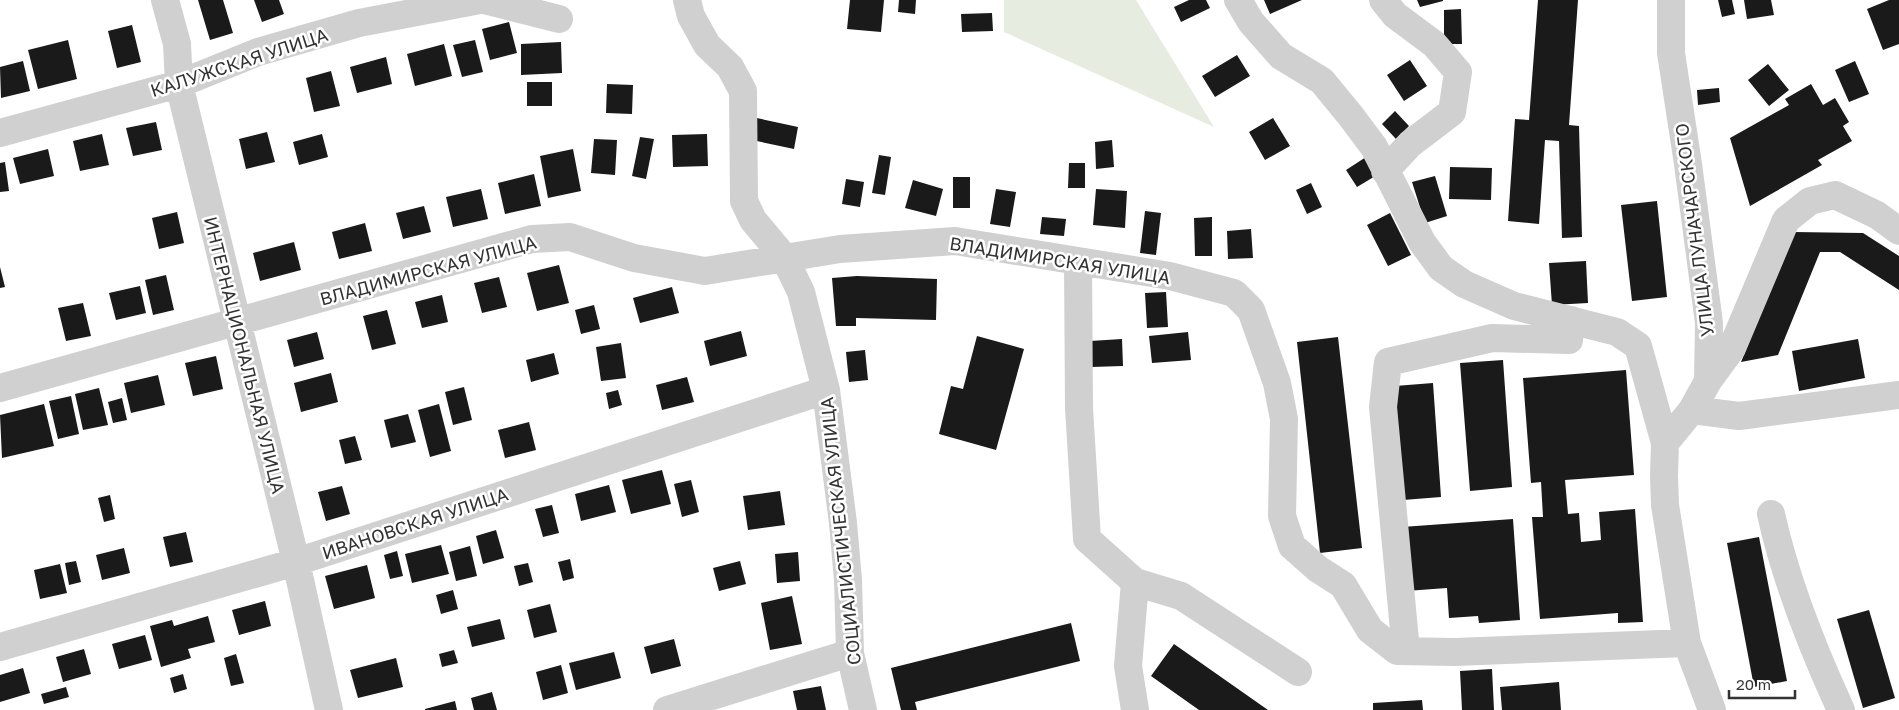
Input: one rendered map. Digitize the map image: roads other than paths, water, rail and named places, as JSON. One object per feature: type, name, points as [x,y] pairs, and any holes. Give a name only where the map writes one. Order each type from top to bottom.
[{"type":"street","name":"ИНТЕРНАЦИОНАЛЬНАЯ УЛИЦА","points":[[165,0],[177,44],[179,84],[296,562],[329,710]]},
{"type":"street","name":"СОЦИАЛИСТИЧЕСКАЯ УЛИЦА","points":[[687,0],[691,16],[708,45],[730,68],[743,91],[744,201],[753,220],[784,257],[801,292],[826,390],[843,524],[848,580],[850,653],[863,710]]},
{"type":"street","points":[[1238,0],[1251,22],[1281,56],[1322,81],[1374,147],[1422,242],[1441,268],[1464,284],[1514,306],[1617,332],[1638,346],[1665,443],[1666,505],[1687,644],[1712,710]]},
{"type":"street","points":[[1383,0],[1395,15],[1434,44],[1458,72],[1452,112],[1410,144],[1385,171]]},
{"type":"street","name":"УЛИЦА ЛУНАЧАРСКОГО","points":[[1665,443],[1692,410],[1708,381],[1709,323],[1688,164],[1670,53],[1671,0]]},
{"type":"street","name":"КАЛУЖСКАЯ УЛИЦА","points":[[0,133],[179,84],[258,52],[359,23],[470,1],[559,19]]},
{"type":"street","points":[[1708,381],[1732,348],[1786,220],[1810,201],[1835,195],[1877,215],[1899,231]]},
{"type":"street","name":"ВЛАДИМИРСКАЯ УЛИЦА","points":[[0,388],[532,239],[570,237],[634,258],[705,271],[840,249],[955,241],[1170,276],[1234,293],[1251,310],[1277,383],[1284,419],[1282,516],[1292,546],[1318,569],[1343,585],[1370,630],[1397,651],[1406,651]]},
{"type":"street","points":[[1078,261],[1079,408],[1087,539],[1134,582],[1181,596],[1298,672]]},
{"type":"street","points":[[1571,320],[1569,340],[1492,338],[1388,362],[1384,407],[1406,651],[1455,652],[1687,644]]},
{"type":"street","name":"ИВАНОВСКАЯ УЛИЦА","points":[[0,647],[296,562],[826,390]]},
{"type":"street","points":[[1692,410],[1739,416],[1899,395]]},
{"type":"street","points":[[1771,514],[1778,548],[1810,644],[1841,710]]},
{"type":"street","points":[[1134,582],[1128,666],[1135,710]]},
{"type":"street","points":[[667,710],[850,653]]}]
